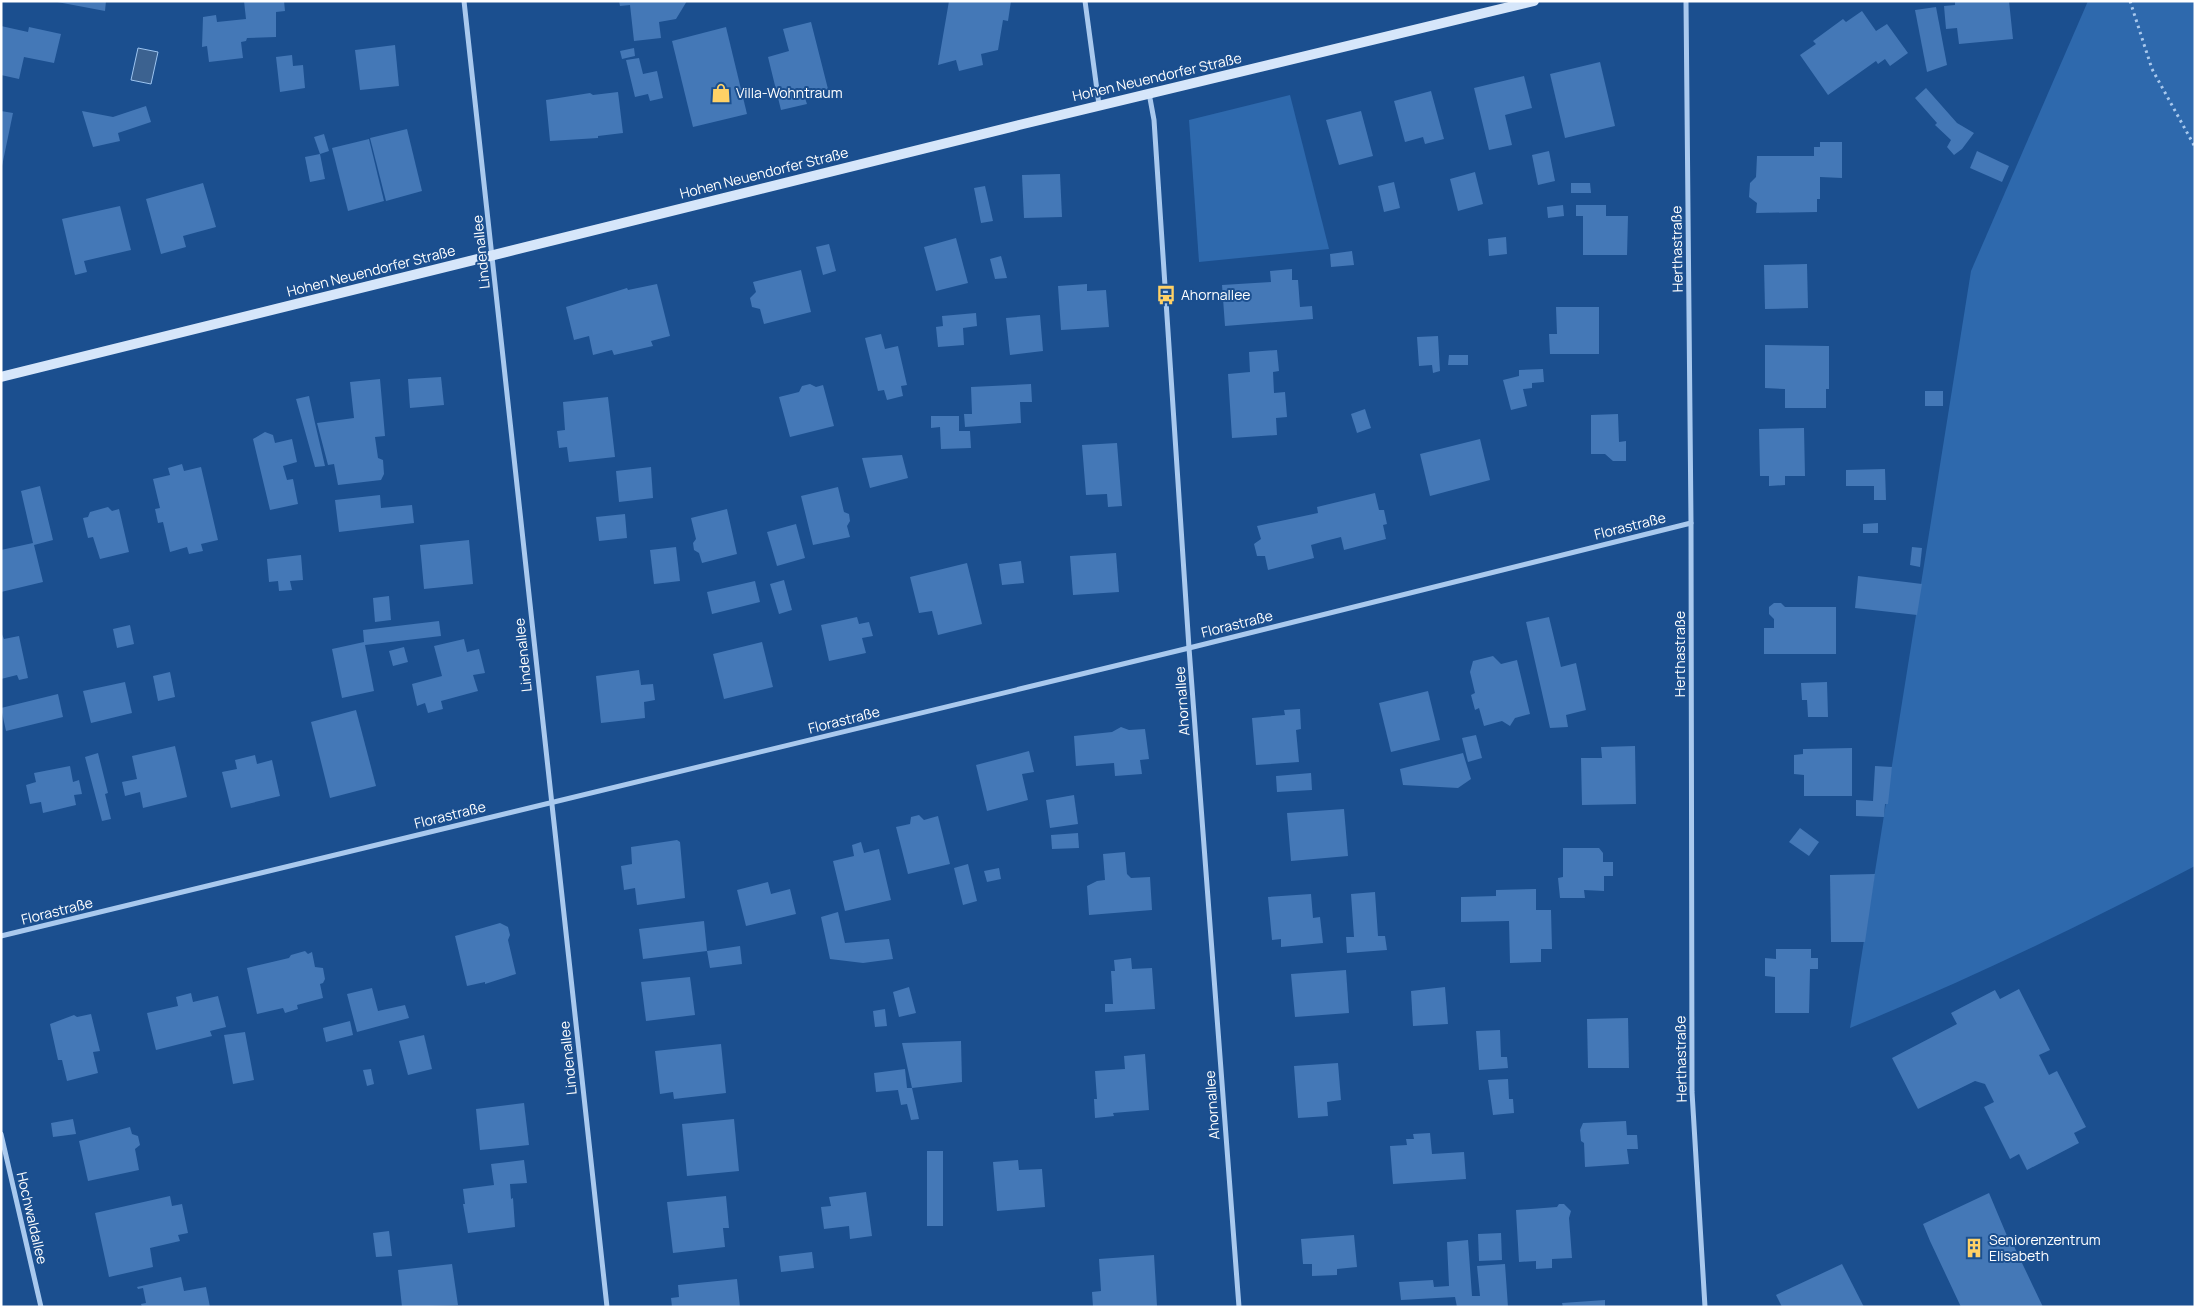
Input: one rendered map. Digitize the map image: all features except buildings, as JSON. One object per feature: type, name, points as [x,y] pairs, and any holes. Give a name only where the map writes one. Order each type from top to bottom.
[{"type":"main road","name":"Hohen Neuendorfer Straße","points":[[1,378],[493,254],[1099,105],[1534,1]]},
{"type":"street","name":"Lindenallee","points":[[464,1],[493,254],[550,802],[607,1307]]},
{"type":"street","points":[[1085,1],[1099,105]]},
{"type":"street","name":"Herthastraße","points":[[1686,1],[1691,523],[1692,1092],[1706,1307]]},
{"type":"street","name":"Ahornallee","points":[[1149,93],[1154,120],[1189,648],[1239,1307]]},
{"type":"street","name":"Florastraße","points":[[1,936],[1189,648],[1691,523]]},
{"type":"street","name":"Hochwaldallee","points":[[1,1134],[41,1307]]},
{"type":"path","points":[[2130,1],[2152,69],[2195,147]]},
{"type":"shaded area","points":[[2088,1],[2195,1],[2195,866],[2024,951],[1938,991],[1850,1028],[1971,271]]},
{"type":"shaded area","points":[[138,48],[158,52],[151,84],[131,80]]},
{"type":"shaded area","points":[[1290,95],[1329,249],[1199,262],[1189,120]]},
{"type":"place","name":"Villa-Wohntraum","points":[[721,93]]},
{"type":"place","name":"Ahornallee","points":[[1166,295]]},
{"type":"place","name":"Seniorenzentrum Elisabeth","points":[[1974,1248]]}]
